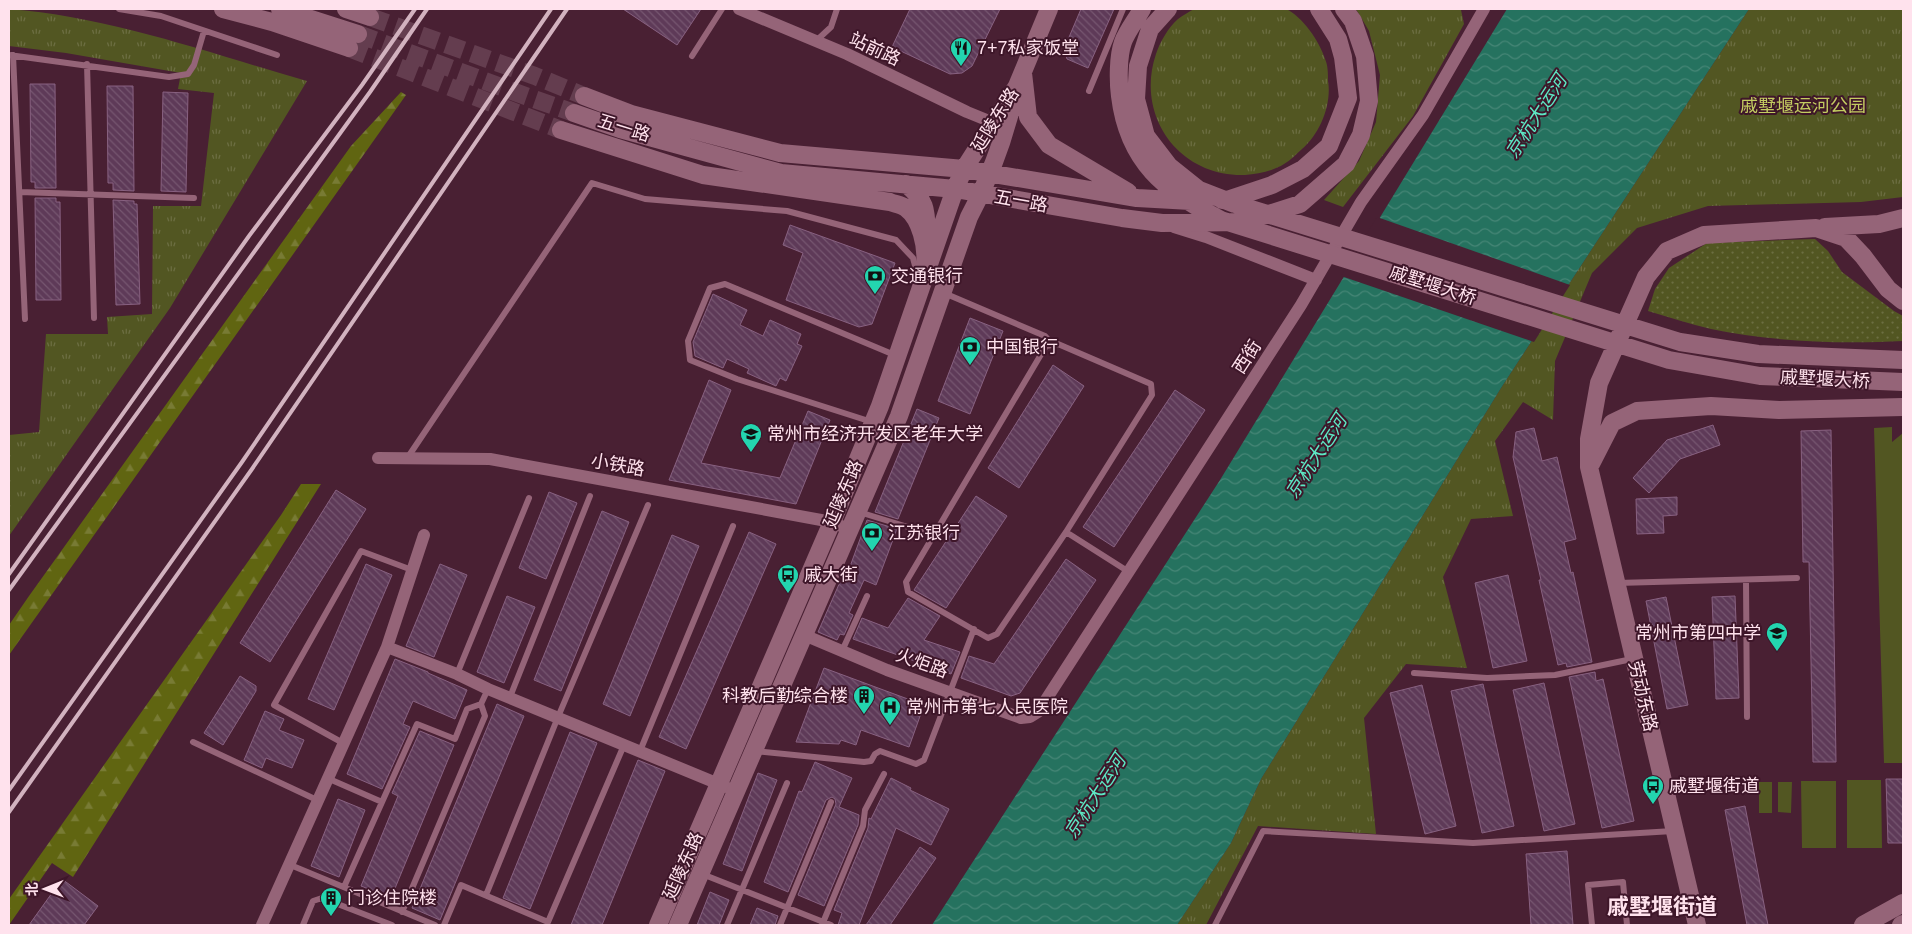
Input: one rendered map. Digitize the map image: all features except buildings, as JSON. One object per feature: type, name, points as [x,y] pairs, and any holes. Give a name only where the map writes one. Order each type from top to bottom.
[{"type":"main road","points":[[223,9],[354,41],[280,9]]},
{"type":"main road","points":[[346,9],[370,17]]},
{"type":"main road","name":"延陵东路","points":[[678,925],[899,416],[969,217],[982,194],[990,174],[1006,131],[1020,79],[1049,9]]},
{"type":"main road","name":"戚墅堰大桥","points":[[1142,9],[1123,43],[1118,83],[1122,115],[1136,150],[1156,177],[1194,205],[1221,220],[1669,360],[1760,376],[1903,382]]},
{"type":"main road","name":"戚墅堰大桥","points":[[1168,9],[1150,29],[1138,66],[1136,99],[1146,136],[1169,166],[1199,190],[1235,204],[1680,342],[1758,354],[1903,360]]},
{"type":"main road","name":"五一路","points":[[584,96],[631,114],[780,154],[964,169],[1137,198],[1170,201],[1227,200],[1272,185],[1303,168],[1329,146],[1348,98],[1343,58],[1338,39],[1319,9]]},
{"type":"main road","name":"五一路","points":[[574,112],[620,129],[781,173],[955,188],[1122,218],[1162,223],[1244,222],[1300,204],[1346,164],[1361,135],[1369,101],[1365,56],[1353,21],[1344,9]]},
{"type":"main road","points":[[1020,79],[1028,117],[1049,145],[1137,198]]},
{"type":"main road","name":"延陵东路","points":[[658,925],[832,522],[873,422],[955,188],[964,169],[1020,79]]},
{"type":"main road","points":[[561,130],[703,175],[890,202],[906,208],[920,227],[927,252]]},
{"type":"main road","points":[[906,184],[917,193],[925,206],[927,252],[922,284]]},
{"type":"main road","name":"劳动东路","points":[[1697,925],[1590,467],[1589,439],[1599,383],[1646,277],[1668,252],[1704,235],[1879,224],[1903,218]]},
{"type":"main road","points":[[1816,228],[1846,238],[1864,256],[1888,288],[1903,301]]},
{"type":"main road","points":[[1590,467],[1612,423],[1637,411],[1711,406],[1779,410],[1903,407]]},
{"type":"main road","points":[[1863,925],[1903,903]]},
{"type":"street","name":"站前路","points":[[739,9],[847,54],[967,112],[994,123]]},
{"type":"street","name":"西街","points":[[1030,718],[1038,712],[1129,572],[1316,280],[1361,202],[1423,115],[1484,9]]},
{"type":"street","points":[[1162,223],[1206,237],[1316,280]]},
{"type":"street","name":"小铁路","points":[[378,458],[490,459],[832,522],[850,530]]},
{"type":"street","points":[[262,925],[387,647],[424,535]]},
{"type":"street","name":"火炬路","points":[[804,635],[950,693],[1021,718],[1030,718]]},
{"type":"street","points":[[387,647],[457,674],[488,689],[736,791]]},
{"type":"lane","points":[[119,9],[160,16],[278,55]]},
{"type":"lane","points":[[692,56],[722,9]]},
{"type":"lane","points":[[816,41],[831,27],[838,9]]},
{"type":"lane","points":[[1089,91],[1123,9]]},
{"type":"lane","points":[[25,320],[20,192],[11,55],[169,77],[188,74],[194,65],[204,30]]},
{"type":"lane","points":[[86,64],[94,318]]},
{"type":"lane","points":[[408,458],[592,183],[644,199],[787,211],[896,240],[913,258],[922,284]]},
{"type":"lane","points":[[20,192],[194,198]]},
{"type":"lane","points":[[873,422],[737,378],[690,360],[688,340],[710,288],[725,284],[897,356]]},
{"type":"lane","points":[[943,292],[1045,336],[1053,345]]},
{"type":"lane","points":[[1058,344],[1150,384],[1152,395],[1066,532],[998,634],[988,638],[908,592],[906,582],[1046,346],[1058,344]]},
{"type":"lane","points":[[510,697],[590,496]]},
{"type":"lane","points":[[457,674],[530,498]]},
{"type":"lane","points":[[486,895],[558,717],[648,505]]},
{"type":"lane","points":[[858,511],[934,535]]},
{"type":"lane","points":[[640,751],[733,526]]},
{"type":"lane","points":[[1066,532],[1129,572]]},
{"type":"lane","points":[[343,743],[274,705],[361,551],[412,570]]},
{"type":"lane","points":[[1616,583],[1797,578]]},
{"type":"lane","points":[[1746,580],[1747,717]]},
{"type":"lane","points":[[842,651],[867,596]]},
{"type":"lane","points":[[754,751],[864,762],[871,761],[875,754],[880,751],[916,764],[924,760],[974,629]]},
{"type":"lane","points":[[1414,673],[1487,678],[1555,675],[1634,658]]},
{"type":"lane","points":[[402,912],[485,716],[481,704],[488,689]]},
{"type":"lane","points":[[344,887],[417,724],[455,739],[468,709],[481,704]]},
{"type":"lane","points":[[193,742],[317,800]]},
{"type":"lane","points":[[444,925],[461,885],[548,922],[624,745]]},
{"type":"lane","points":[[823,924],[863,826],[865,810],[884,774]]},
{"type":"lane","points":[[327,778],[382,802]]},
{"type":"lane","points":[[728,925],[787,783]]},
{"type":"lane","points":[[780,925],[831,802]]},
{"type":"lane","points":[[1215,925],[1263,831],[1472,843],[1674,830]]},
{"type":"lane","points":[[288,864],[435,925]]},
{"type":"lane","points":[[700,874],[823,924],[831,925]]},
{"type":"lane","points":[[1592,925],[1588,885],[1623,882],[1627,925]]},
{"type":"lane","points":[[303,925],[313,901],[322,898],[392,925]]},
{"type":"lane","points":[[1625,910],[1692,905]]},
{"type":"green space","points":[[9,9],[47,13],[122,28],[307,81],[170,308],[9,536],[9,435],[39,432],[46,334],[108,334],[107,317],[152,314],[153,206],[201,206],[214,93],[178,89],[181,73],[66,53],[9,46]]},
{"type":"green space","points":[[1194,9],[1286,9],[1298,17],[1310,30],[1326,61],[1328,70],[1328,99],[1323,118],[1314,135],[1287,162],[1265,172],[1255,174],[1221,173],[1200,166],[1182,154],[1168,138],[1158,120],[1152,99],[1151,77],[1156,54],[1162,40],[1178,19]]},
{"type":"green space","points":[[1356,9],[1459,9],[1461,10],[1464,24],[1413,116],[1343,207],[1324,200],[1359,161],[1376,122],[1380,75],[1369,31]]},
{"type":"green space","name":"戚墅堰运河公园","points":[[1749,9],[1903,9],[1903,197],[1861,202],[1708,206],[1637,228],[1592,273],[1555,361],[1553,420],[1523,402],[1495,441],[1513,516],[1471,519],[1443,577],[1467,668],[1406,664],[1364,718],[1376,834],[1258,826],[1206,925],[1177,925],[1231,843],[1261,779],[1501,388]]},
{"type":"green space","points":[[401,92],[406,95],[9,655],[9,625],[29,596],[351,146]]},
{"type":"green space","points":[[1815,239],[1828,251],[1842,272],[1903,316],[1903,341],[1831,342],[1758,337],[1711,329],[1648,311],[1655,289],[1669,268],[1707,243]]},
{"type":"green space","points":[[1892,427],[1892,442],[1903,433],[1903,763],[1884,763],[1874,428]]},
{"type":"green space","points":[[301,484],[321,484],[73,877],[52,863],[9,925],[9,899]]},
{"type":"green space","points":[[1847,780],[1881,780],[1882,848],[1847,848]]},
{"type":"green space","points":[[1801,781],[1836,781],[1836,848],[1802,848]]},
{"type":"green space","points":[[1759,782],[1772,782],[1772,813],[1759,813]]},
{"type":"green space","points":[[1778,782],[1792,782],[1791,813],[1778,812]]},
{"type":"water","name":"京杭大运河","points":[[1507,9],[1749,9],[1501,388],[1261,779],[1231,843],[1177,925],[932,925],[1220,480]]},
{"type":"pier","points":[[1377,217],[1570,285],[1534,342],[1341,276]]},
{"type":"tunnel","points":[[370,17],[535,76],[584,96]]},
{"type":"tunnel","points":[[358,34],[574,113]]},
{"type":"tunnel","points":[[349,48],[561,130]]},
{"type":"railway","points":[[9,574],[249,236],[362,85],[415,9]]},
{"type":"railway","points":[[9,590],[370,92],[427,9]]},
{"type":"railway","points":[[9,790],[242,462],[551,9]]},
{"type":"railway","points":[[9,812],[252,469],[567,9]]},
{"type":"place","name":"7+7私家饭堂","points":[[961,67]]},
{"type":"place","name":"交通银行","points":[[875,295]]},
{"type":"place","name":"中国银行","points":[[970,366]]},
{"type":"place","name":"常州市经济开发区老年大学","points":[[751,453]]},
{"type":"place","name":"江苏银行","points":[[872,552]]},
{"type":"place","name":"戚大街","points":[[788,594]]},
{"type":"place","name":"常州市第四中学","points":[[1777,652]]},
{"type":"place","name":"科教后勤综合楼","points":[[864,715]]},
{"type":"place","name":"常州市第七人民医院","points":[[890,726]]},
{"type":"place","name":"戚墅堰街道","points":[[1653,805]]},
{"type":"place","name":"门诊住院楼","points":[[331,917]]},
{"type":"district","name":"戚墅堰街道","points":[[1662,906]]}]
